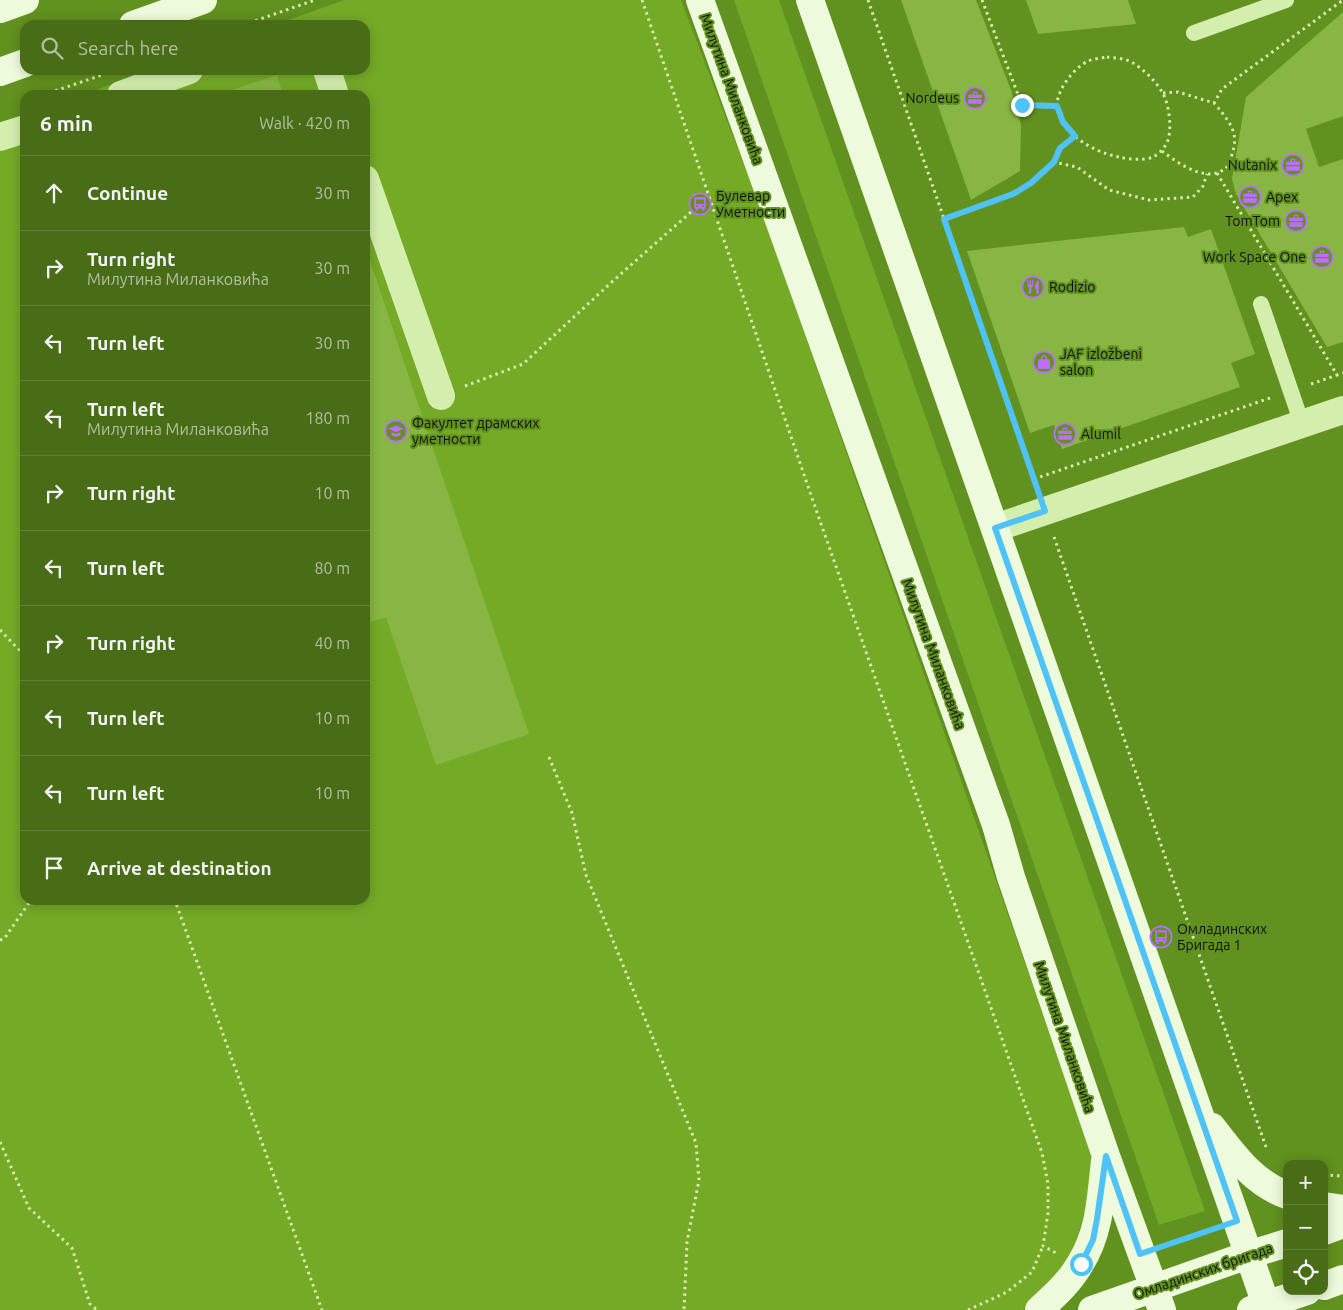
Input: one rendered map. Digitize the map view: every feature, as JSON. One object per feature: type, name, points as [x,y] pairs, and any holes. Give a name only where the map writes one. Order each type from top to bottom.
[{"type":"street","points":[[0,9],[25,0]]},
{"type":"street","points":[[146,20],[203,0]]},
{"type":"street","name":"Милутина Миланковића","points":[[700,0],[996,825],[1011,877],[1106,1156],[1140,1254],[1158,1299]]},
{"type":"street","points":[[810,0],[1237,1221],[1262,1308],[1297,1295]]},
{"type":"street","points":[[0,72],[20,65]]},
{"type":"street","points":[[135,90],[175,75]]},
{"type":"street","points":[[329,75],[333,90]]},
{"type":"street","points":[[0,137],[20,131]]},
{"type":"street","points":[[370,193],[441,396]]},
{"type":"street","points":[[995,528],[1343,410]]},
{"type":"street","points":[[1199,1113],[1243,1166],[1273,1190],[1283,1194]]},
{"type":"street","points":[[1039,1310],[1066,1284],[1081,1264],[1093,1240],[1106,1156]]},
{"type":"street","points":[[1328,1207],[1343,1209]]},
{"type":"street","points":[[1328,1230],[1343,1224]]},
{"type":"street","name":"Омладинских бригада","points":[[1092,1310],[1158,1299],[1248,1254],[1283,1244]]},
{"type":"street","points":[[1328,1285],[1343,1279]]},
{"type":"lane","points":[[1194,33],[1286,0]]},
{"type":"lane","points":[[1261,304],[1302,424]]},
{"type":"path","points":[[257,20],[315,0]]},
{"type":"path","points":[[642,0],[813,501],[1042,1153],[1048,1184],[1048,1213],[1042,1246],[1032,1272],[1007,1292],[968,1310]]},
{"type":"path","points":[[868,0],[1266,1147],[1272,1153]]},
{"type":"path","points":[[982,0],[1022,105],[1057,106]]},
{"type":"path","points":[[1214,103],[1222,89],[1343,0]]},
{"type":"path","points":[[1107,57],[1130,61],[1149,75],[1163,93],[1170,125],[1168,141],[1162,150],[1152,157],[1129,159],[1108,155],[1091,148],[1075,136],[1063,122],[1057,106],[1062,87],[1073,72],[1089,61],[1107,57]]},
{"type":"path","points":[[57,90],[100,75]]},
{"type":"path","points":[[1162,150],[1177,162],[1212,175],[1226,169],[1232,157],[1236,140],[1231,122],[1214,103],[1178,92],[1163,93]]},
{"type":"path","points":[[944,219],[1013,194],[1031,183],[1054,162],[1060,148],[1075,136]]},
{"type":"path","points":[[1054,162],[1077,167],[1109,190],[1149,200],[1193,197],[1203,186],[1207,174]]},
{"type":"path","points":[[1217,173],[1337,376]]},
{"type":"path","points":[[441,396],[524,364],[614,280],[700,204],[711,201]]},
{"type":"path","points":[[1034,479],[1343,374]]},
{"type":"path","points":[[0,630],[20,651]]},
{"type":"path","points":[[549,757],[572,814],[586,875],[696,1143],[699,1180],[687,1242],[684,1310]]},
{"type":"path","points":[[0,940],[4,939],[28,905]]},
{"type":"path","points":[[177,906],[322,1310]]},
{"type":"path","points":[[0,1142],[28,1208],[72,1248],[90,1304],[97,1310]]},
{"type":"path","points":[[1328,1175],[1343,1176]]},
{"type":"path","points":[[1140,1254],[1237,1221]]},
{"type":"path","points":[[1042,1246],[1081,1264]]},
{"type":"green space","points":[[344,0],[681,0],[765,220],[1091,1152],[1089,1193],[1072,1260],[1023,1310],[0,1310],[0,125],[20,118],[20,905],[370,905],[370,90],[96,90],[137,75],[370,75],[370,20],[289,20]]},
{"type":"green space","points":[[734,0],[779,0],[1205,1211],[1159,1225]]},
{"type":"building","name":"Nordeus","points":[[901,0],[976,0],[1011,90],[1021,125],[1020,171],[971,200]]},
{"type":"building","points":[[1026,0],[1128,0],[1136,24],[1038,34]]},
{"type":"building","points":[[1343,12],[1343,116],[1306,129],[1319,167],[1343,159],[1343,342],[1327,347],[1236,194],[1232,179],[1246,97]]},
{"type":"building","points":[[277,75],[282,90],[232,90]]},
{"type":"building","points":[[1184,227],[1188,237],[1211,229],[1255,354],[1231,363],[1240,387],[1062,449],[1054,425],[1030,433],[967,251]]},
{"type":"building","name":"Факултет драмских уметности","points":[[370,261],[529,734],[436,765],[386,617],[370,622]]},
{"type":"place","name":"Nordeus","points":[[975,98]]},
{"type":"place","name":"Nutanix","points":[[1293,165]]},
{"type":"place","name":"Apex","points":[[1250,197]]},
{"type":"place","name":"Булевар Уметности","points":[[700,204]]},
{"type":"place","name":"TomTom","points":[[1296,221]]},
{"type":"place","name":"Work Space One","points":[[1322,257]]},
{"type":"place","name":"Rodizio","points":[[1033,287]]},
{"type":"place","name":"JAF izložbeni salon","points":[[1044,362]]},
{"type":"place","name":"Факултет драмских уметности","points":[[396,431]]},
{"type":"place","name":"Alumil","points":[[1065,434]]},
{"type":"place","name":"Омладинских Бригада 1","points":[[1161,937]]},
{"type":"route","points":[[1022,105],[1057,106],[1063,122],[1075,136],[1060,148],[1054,162],[1031,183],[1013,194],[944,219],[1045,511],[995,528],[1237,1221],[1140,1254],[1106,1156],[1093,1240],[1081,1264]]}]
